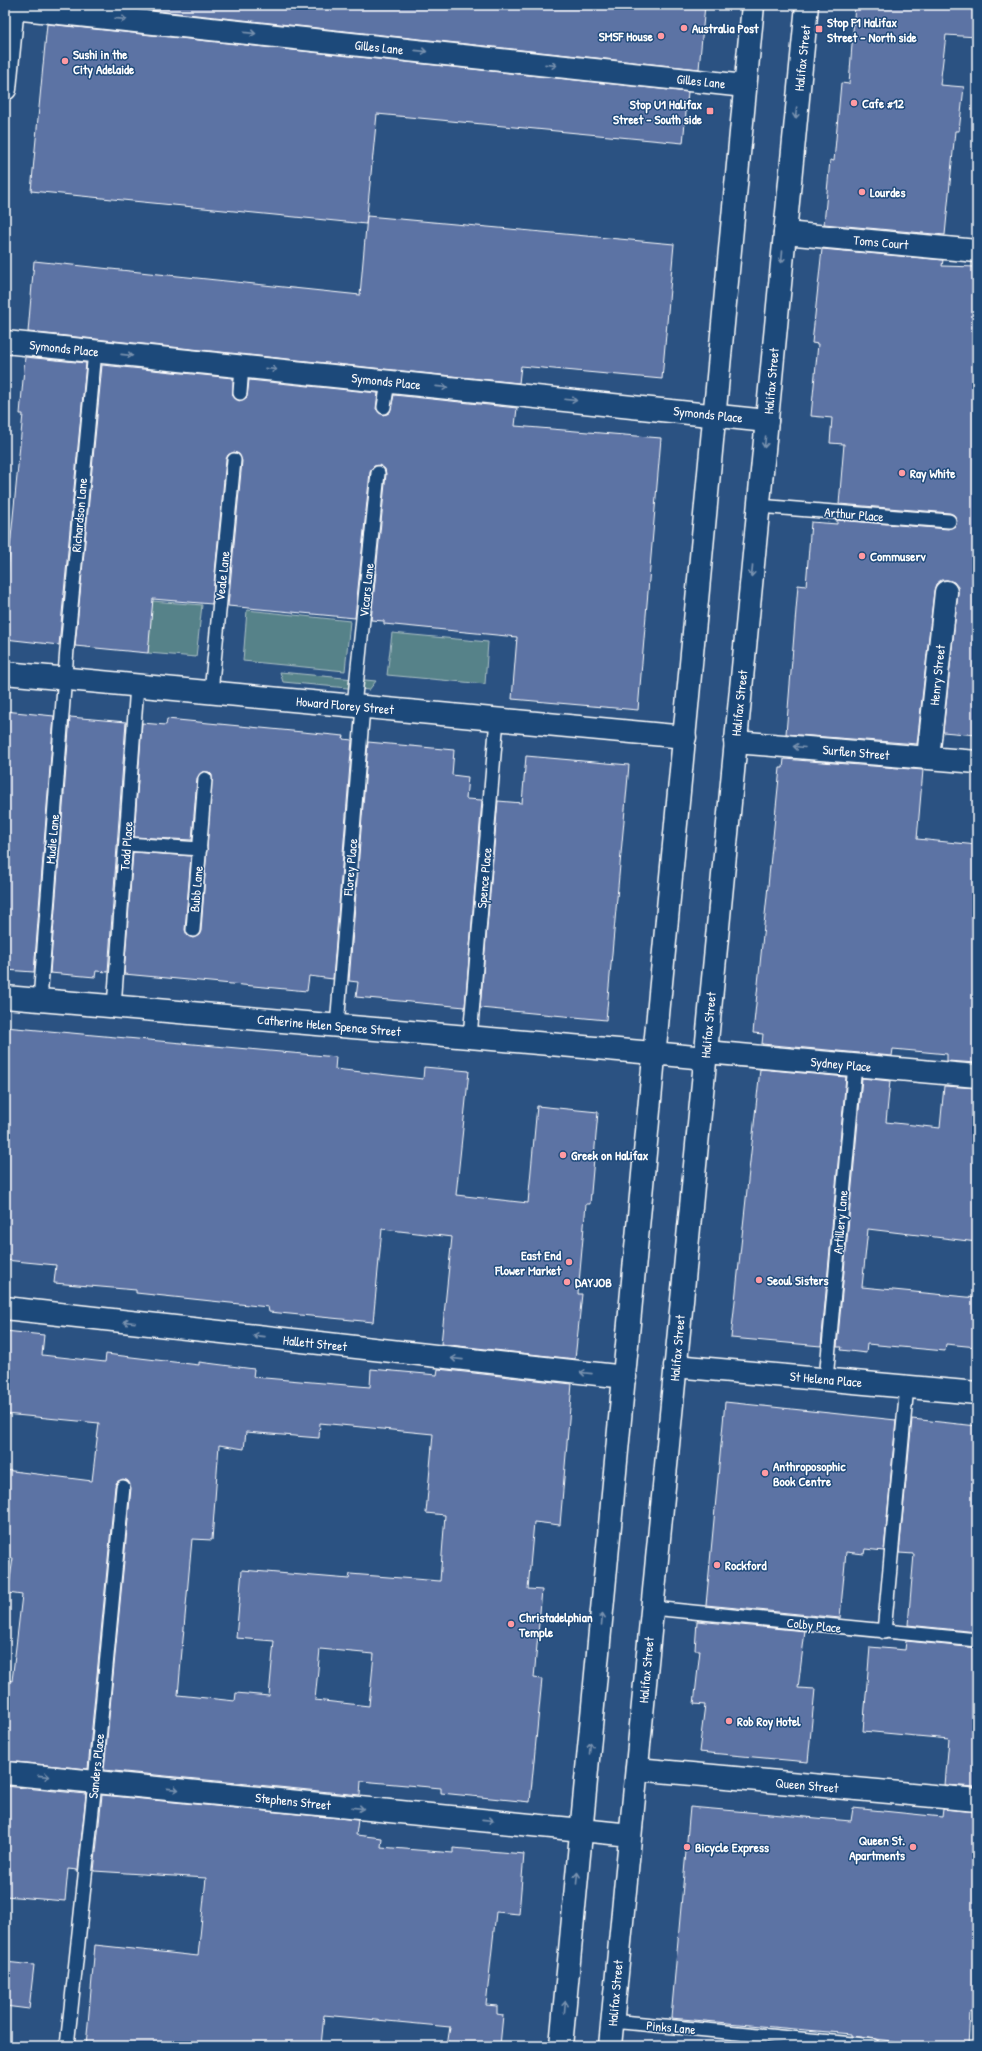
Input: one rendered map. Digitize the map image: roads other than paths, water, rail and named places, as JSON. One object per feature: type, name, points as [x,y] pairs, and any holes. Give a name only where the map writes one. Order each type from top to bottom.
[{"type":"street","points":[[561,2046],[625,1378],[653,1053],[685,737],[753,5]]},
{"type":"street","name":"Halifax Street","points":[[610,2046],[807,5]]},
{"type":"street","points":[[5,89],[13,7]]},
{"type":"street","name":"Gilles Lane","points":[[13,7],[745,86]]},
{"type":"street","name":"Toms Court","points":[[785,233],[977,251]]},
{"type":"street","name":"Symonds Place","points":[[5,342],[767,421]]},
{"type":"street","name":"Henry Street","points":[[928,758],[946,592]]},
{"type":"street","name":"Howard Florey Street","points":[[5,673],[685,737]]},
{"type":"street","name":"Surflen Street","points":[[735,742],[977,762]]},
{"type":"street","name":"Catherine Helen Spence Street","points":[[5,997],[653,1053]]},
{"type":"street","name":"Sydney Place","points":[[653,1053],[855,1065],[977,1076]]},
{"type":"street","name":"Hallett Street","points":[[5,1308],[625,1378]]},
{"type":"street","name":"St Helena Place","points":[[675,1366],[977,1393]]},
{"type":"street","name":"Queen Street","points":[[636,1769],[977,1800]]},
{"type":"street","name":"Stephens Street","points":[[5,1773],[630,1835]]},
{"type":"lane","name":"Richardson Lane","points":[[65,678],[94,351]]},
{"type":"lane","points":[[240,393],[242,366]]},
{"type":"lane","points":[[384,407],[388,382]]},
{"type":"lane","name":"Veale Lane","points":[[211,692],[234,460]]},
{"type":"lane","name":"Vicars Lane","points":[[359,706],[378,473]]},
{"type":"lane","name":"Arthur Place","points":[[758,506],[949,521]]},
{"type":"lane","name":"Mudie Lane","points":[[40,1000],[65,678]]},
{"type":"lane","name":"Todd Place","points":[[114,1007],[137,685]]},
{"type":"lane","name":"Florey Place","points":[[337,1026],[359,706]]},
{"type":"lane","name":"Spence Place","points":[[470,1038],[497,719]]},
{"type":"lane","name":"Bubb Lane","points":[[193,930],[205,778]]},
{"type":"lane","name":"Bubb Lane","points":[[126,844],[200,849]]},
{"type":"lane","name":"Artillery Lane","points":[[826,1379],[855,1065]]},
{"type":"lane","points":[[884,1632],[907,1386]]},
{"type":"lane","name":"Sanders Place","points":[[67,2046],[95,1782],[123,1486]]},
{"type":"lane","name":"Colby Place","points":[[652,1608],[977,1640]]},
{"type":"lane","name":"Pinks Lane","points":[[612,2021],[874,2046]]},
{"type":"place","name":"Australia Post","points":[[684,28]]},
{"type":"place","name":"Stop F1 Halifax Street - North side","points":[[819,29]]},
{"type":"place","name":"SMSF House","points":[[661,36]]},
{"type":"place","name":"Sushi in the City Adelaide","points":[[65,61]]},
{"type":"place","name":"Cafe #12","points":[[854,103]]},
{"type":"place","name":"Stop U1 Halifax Street - South side","points":[[710,111]]},
{"type":"place","name":"Lourdes","points":[[862,192]]},
{"type":"place","name":"Ray White","points":[[902,473]]},
{"type":"place","name":"Commuserv","points":[[862,556]]},
{"type":"place","name":"Greek on Halifax","points":[[563,1155]]},
{"type":"place","name":"East End Flower Market","points":[[569,1262]]},
{"type":"place","name":"Seoul Sisters","points":[[759,1280]]},
{"type":"place","name":"DAYJOB","points":[[567,1282]]},
{"type":"place","name":"Anthroposophic Book Centre","points":[[765,1473]]},
{"type":"place","name":"Rockford","points":[[717,1565]]},
{"type":"place","name":"Christadelphian Temple","points":[[511,1624]]},
{"type":"place","name":"Rob Roy Hotel","points":[[729,1721]]},
{"type":"place","name":"Bicycle Express","points":[[687,1847]]},
{"type":"place","name":"Queen St. Apartments","points":[[913,1847]]}]
